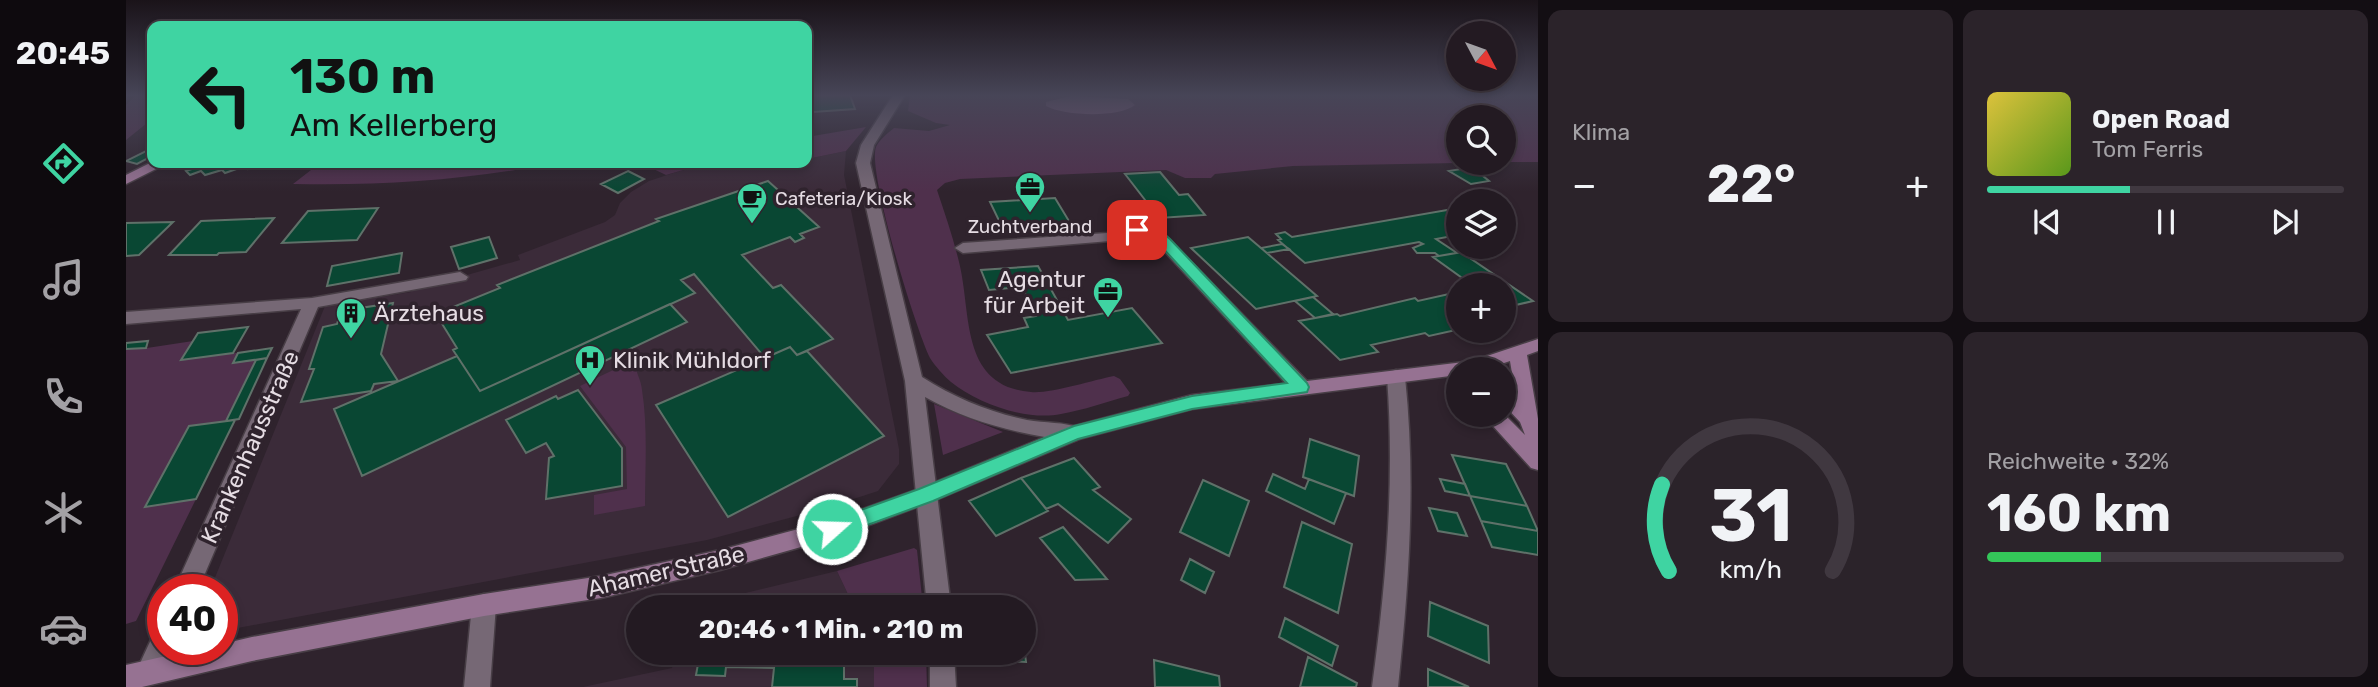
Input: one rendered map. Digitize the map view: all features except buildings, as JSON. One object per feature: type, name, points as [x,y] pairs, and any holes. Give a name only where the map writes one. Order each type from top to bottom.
[{"type":"street","points":[[881,127],[866,148],[863,163],[914,381],[938,595]]},
{"type":"street","points":[[126,180],[151,168]]},
{"type":"street","points":[[962,248],[1110,237],[1137,230],[1158,236],[1301,387]]},
{"type":"street","points":[[126,318],[312,303],[460,277]]},
{"type":"street","name":"Krankenhausstraße","points":[[193,574],[312,303]]},
{"type":"street","name":"Ahamer Straße","points":[[1508,357],[1538,345]]},
{"type":"street","points":[[1518,354],[1528,418],[1538,444]]},
{"type":"street","name":"Ahamer Straße","points":[[137,675],[252,649],[484,605],[601,587],[720,560],[832,529],[926,495],[1074,433],[1192,402],[1301,387],[1446,373]]},
{"type":"street","points":[[1385,687],[1401,495],[1400,417],[1396,377]]},
{"type":"street","points":[[914,381],[944,399],[981,415],[1026,428],[1074,433]]},
{"type":"street","points":[[1516,406],[1528,418]]},
{"type":"street","points":[[1504,427],[1538,462]]},
{"type":"street","points":[[477,687],[484,605]]},
{"type":"street","points":[[942,665],[943,687]]},
{"type":"shaded area","points":[[126,127],[142,127],[126,140]]},
{"type":"shaded area","points":[[866,127],[846,151],[812,158],[812,136]]},
{"type":"shaded area","points":[[943,127],[1446,127],[1446,163],[1293,166],[1215,174],[1211,178],[1185,178],[1166,170],[960,179],[945,183],[937,190],[959,262],[973,344],[980,362],[991,376],[1008,387],[1039,392],[1114,376],[1120,379],[1130,393],[1128,396],[1048,416],[1018,413],[989,404],[949,380],[930,358],[894,251],[875,162],[877,144],[894,128],[929,131]]},
{"type":"shaded area","points":[[1516,127],[1538,127],[1538,162],[1516,162]]},
{"type":"shaded area","name":"Klinik Mühldorf","points":[[846,151],[844,175],[899,449],[899,464],[878,491],[823,509],[707,540],[238,628],[238,574],[216,574],[325,306],[411,292],[413,286],[460,277],[520,260],[518,255],[605,222],[615,215],[620,203],[631,192],[649,181],[690,168],[812,168],[812,158]]},
{"type":"shaded area","points":[[314,168],[525,168],[425,181],[293,184]]},
{"type":"shaded area","points":[[651,168],[690,168],[666,175]]},
{"type":"shaded area","points":[[148,341],[147,348],[193,341],[182,360],[272,348],[239,419],[189,426],[146,506],[196,499],[159,574],[147,574],[147,599],[136,621],[126,624],[126,343]]},
{"type":"shaded area","points":[[636,359],[645,419],[645,506],[594,515],[594,495],[627,489],[626,447],[580,386]]},
{"type":"shaded area","points":[[934,404],[1003,432],[943,455]]},
{"type":"shaded area","points":[[914,548],[917,550],[922,595],[848,595],[837,571]]},
{"type":"shaded area","points":[[837,571],[848,595],[737,595]]},
{"type":"shaded area","points":[[673,665],[874,665],[874,687],[583,687],[672,668]]},
{"type":"shaded area","points":[[874,665],[926,665],[927,687],[874,687]]},
{"type":"place","name":"Zuchtverband","points":[[1030,214]]},
{"type":"place","name":"Cafeteria/Kiosk","points":[[752,225]]},
{"type":"place","name":"Agentur für Arbeit","points":[[1108,319]]},
{"type":"place","name":"Ärztehaus","points":[[351,340]]},
{"type":"place","name":"Klinik Mühldorf","points":[[590,387]]},
{"type":"route","points":[[832,529],[926,495],[1074,433],[1192,402],[1301,387],[1165,242],[1158,236],[1137,230]]}]
